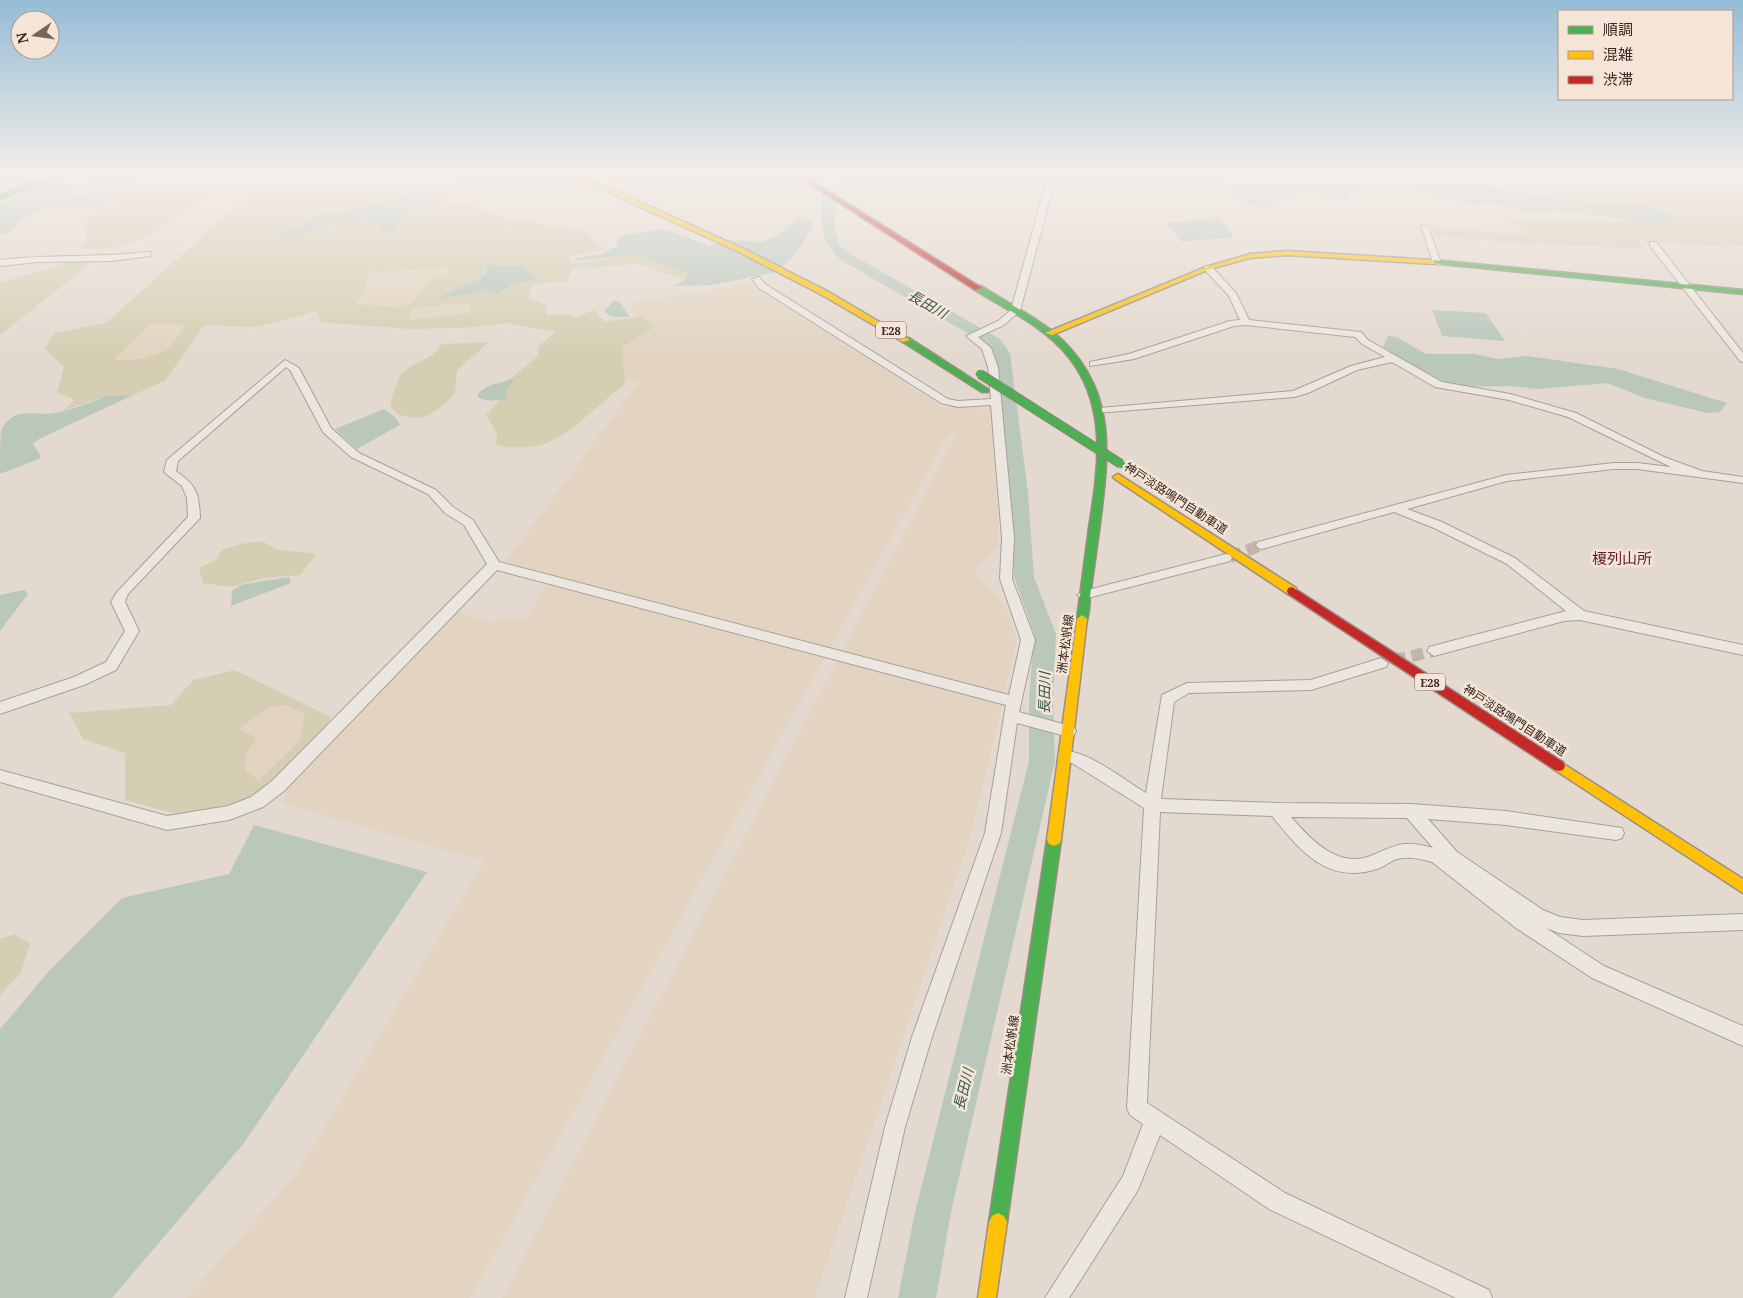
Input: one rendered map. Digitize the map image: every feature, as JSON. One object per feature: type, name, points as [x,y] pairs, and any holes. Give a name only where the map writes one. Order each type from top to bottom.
[{"type":"main road","name":"神戸淡路鳴門自動車道","points":[[722,235],[896,322],[1126,467]]},
{"type":"main road","name":"洲本松帆線","points":[[895,235],[1048,333],[1068,351],[1080,366],[1100,411],[1103,427],[1101,482],[1084,595],[1066,756],[987,1298]]},
{"type":"main road","points":[[1048,333],[1208,268],[1250,256],[1286,253],[1437,263],[1743,292]]},
{"type":"main road","name":"神戸淡路鳴門自動車道","points":[[800,274],[985,390],[1743,886]]},
{"type":"main road","points":[[1247,545],[1263,551]]},
{"type":"street","points":[[856,1298],[898,1118],[922,1037],[993,833],[1013,709],[1028,640],[1006,579],[1008,538],[993,367],[986,348],[970,336],[986,331],[1011,316],[1015,311],[1036,235]]},
{"type":"street","points":[[1427,235],[1437,263]]},
{"type":"street","points":[[1653,244],[1743,359]]},
{"type":"street","points":[[0,263],[63,258],[114,259],[147,254]]},
{"type":"street","points":[[1208,268],[1233,294],[1246,322]]},
{"type":"street","points":[[756,279],[762,286],[945,401],[958,404],[996,402]]},
{"type":"street","points":[[1094,364],[1131,357],[1216,328],[1246,322],[1358,334],[1365,342],[1446,387],[1510,397],[1572,415],[1660,459],[1702,474]]},
{"type":"street","points":[[1100,411],[1294,394],[1354,368],[1394,358]]},
{"type":"street","points":[[0,708],[79,681],[111,666],[132,631],[118,602],[123,592],[166,550],[194,518],[193,498],[187,484],[170,472],[172,460],[285,363],[294,368],[327,430],[355,455],[432,492],[449,510],[469,523],[494,565],[1013,709],[1069,732]]},
{"type":"street","points":[[1263,551],[1396,509],[1506,478],[1583,469],[1637,466],[1743,480]]},
{"type":"street","points":[[1396,509],[1438,525],[1511,561],[1580,615]]},
{"type":"street","points":[[1084,595],[1226,558]]},
{"type":"street","points":[[0,776],[167,823],[229,813],[256,802],[278,786],[494,565]]},
{"type":"street","points":[[1434,651],[1564,616],[1580,615],[1743,650]]},
{"type":"street","points":[[1381,663],[1311,685],[1188,688],[1167,699],[1152,805],[1138,1108],[1277,1201],[1482,1298]]},
{"type":"street","points":[[1066,756],[1075,757],[1152,805],[1276,810],[1411,811],[1506,818],[1616,833]]},
{"type":"street","points":[[1276,810],[1300,839],[1323,859],[1357,867],[1376,862],[1394,852],[1417,851],[1437,856],[1522,922],[1598,972],[1743,1036]]},
{"type":"street","points":[[1411,811],[1451,858],[1536,916],[1559,925],[1583,928],[1743,922]]},
{"type":"street","points":[[1056,1298],[1131,1182],[1155,1120]]},
{"type":"shaded area","points":[[86,235],[152,235],[119,246],[99,249],[82,247],[87,241]]},
{"type":"shaded area","points":[[204,235],[278,235],[287,239],[301,235],[590,235],[597,247],[605,249],[567,257],[572,264],[634,254],[689,273],[686,280],[638,264],[572,269],[567,281],[533,284],[528,298],[546,305],[546,315],[568,315],[575,318],[594,310],[604,322],[639,316],[656,326],[622,347],[625,384],[572,428],[554,440],[533,447],[518,448],[496,445],[497,434],[486,415],[503,397],[504,384],[538,356],[539,346],[556,332],[507,323],[462,328],[409,329],[321,322],[317,311],[256,327],[204,325],[165,381],[131,396],[107,396],[62,411],[75,400],[57,392],[64,367],[45,349],[54,333],[106,323]],"holes":[[[487,265],[523,266],[537,278],[511,285],[498,294],[481,291],[438,299],[480,277],[485,272]],[[443,266],[450,269],[446,274],[434,276],[412,303],[399,307],[355,304],[366,290],[368,272],[435,269]],[[472,303],[469,313],[409,320],[411,308]],[[151,324],[186,325],[169,349],[143,359],[113,360]]]},
{"type":"shaded area","points":[[277,235],[301,235],[287,239],[280,239]]},
{"type":"shaded area","points":[[627,235],[679,235],[710,246],[730,240],[762,242],[779,235],[809,235],[794,256],[776,272],[713,285],[673,286],[685,280],[688,273],[634,254],[577,261],[576,258],[601,254],[617,246],[617,239]]},
{"type":"shaded area","points":[[1175,235],[1233,235],[1235,237],[1182,242]]},
{"type":"shaded area","points":[[1433,235],[1743,235],[1743,246],[1725,247],[1639,240],[1643,248],[1521,244]]},
{"type":"shaded area","points":[[106,251],[4,332],[0,334],[0,283]]},
{"type":"shaded area","points":[[487,265],[523,266],[538,278],[511,285],[498,294],[481,291],[437,300],[486,273]]},
{"type":"shaded area","points":[[443,266],[450,269],[446,274],[434,276],[412,303],[399,307],[355,304],[366,290],[368,272],[435,269]]},
{"type":"shaded area","points":[[751,284],[941,406],[991,409],[999,545],[975,571],[1006,607],[1017,640],[971,835],[815,1298],[502,1298],[956,435],[949,433],[470,1298],[187,1298],[297,1173],[484,861],[282,803],[289,788],[458,612],[488,621],[528,618],[549,577],[506,561],[639,382],[625,380],[622,347],[656,326],[639,316],[628,302]]},
{"type":"shaded area","points":[[614,300],[620,303],[630,317],[613,317],[604,312]]},
{"type":"shaded area","points":[[472,303],[469,313],[409,320],[411,308]]},
{"type":"shaded area","points":[[1432,310],[1486,313],[1505,341],[1442,336]]},
{"type":"shaded area","points":[[151,324],[186,325],[169,349],[143,359],[112,360]]},
{"type":"shaded area","points":[[1388,336],[1397,337],[1426,354],[1474,354],[1498,359],[1527,356],[1618,369],[1727,403],[1720,412],[1708,413],[1644,398],[1608,383],[1538,389],[1511,386],[1446,387],[1383,347]]},
{"type":"shaded area","points":[[489,342],[457,370],[455,394],[435,411],[424,417],[412,418],[395,412],[392,408],[391,400],[401,374],[433,354],[442,344]]},
{"type":"shaded area","points":[[512,379],[514,381],[505,391],[508,399],[488,400],[477,396],[479,392],[487,387]]},
{"type":"shaded area","points":[[107,396],[131,396],[39,439],[33,444],[41,456],[39,459],[0,474],[1,431],[12,417],[26,413],[55,413]]},
{"type":"shaded area","points":[[384,409],[396,418],[400,425],[357,449],[335,429]]},
{"type":"shaded area","points":[[262,541],[275,549],[317,554],[300,575],[264,578],[231,587],[203,583],[199,568],[217,559],[222,550],[240,544]]},
{"type":"shaded area","points":[[289,577],[291,583],[231,606],[232,591],[241,585]]},
{"type":"shaded area","points":[[24,590],[28,594],[0,631],[0,595]]},
{"type":"shaded area","points":[[235,670],[331,717],[324,729],[259,792],[234,803],[180,815],[125,800],[125,753],[83,739],[69,713],[171,705],[193,680]],"holes":[[[285,705],[305,714],[300,741],[259,780],[245,771],[247,751],[257,738],[239,729],[270,707]]]},
{"type":"shaded area","points":[[285,705],[305,714],[300,741],[259,780],[245,771],[247,751],[239,730],[270,707]]},
{"type":"shaded area","points":[[254,825],[427,872],[244,1143],[112,1298],[0,1298],[0,1029],[50,970],[122,898],[229,874]]},
{"type":"shaded area","points":[[15,934],[30,944],[21,973],[0,995],[0,939]]},
{"type":"waterway","name":"長田川","points":[[830,235],[834,247],[849,259],[994,342],[1002,353],[1019,493],[1024,577],[1045,634],[1041,700],[1042,761],[933,1212],[917,1298]]},
{"type":"tunnel","points":[[1230,557],[1262,545]]},
{"type":"tunnel","points":[[1394,660],[1434,651]]},
{"type":"traffic: fast","points":[[1433,262],[1743,292]]},
{"type":"traffic: fast","points":[[978,288],[1041,327],[1071,353],[1086,375],[1096,398],[1103,448],[1082,619]]},
{"type":"traffic: fast","points":[[906,340],[985,390]]},
{"type":"traffic: fast","points":[[980,374],[1121,464]]},
{"type":"traffic: fast","points":[[998,1222],[1054,840]]},
{"type":"traffic: slow","points":[[710,235],[825,293],[906,340]]},
{"type":"traffic: slow","points":[[1049,333],[1208,268],[1250,256],[1287,253],[1433,262]]},
{"type":"traffic: slow","points":[[1118,477],[1292,591]]},
{"type":"traffic: slow","points":[[1054,840],[1082,619]]},
{"type":"traffic: slow","points":[[1559,766],[1743,887]]},
{"type":"traffic: slow","points":[[987,1298],[998,1222]]},
{"type":"traffic: jam","points":[[893,235],[978,288]]},
{"type":"traffic: jam","points":[[1292,591],[1559,766]]},
{"type":"district","name":"榎列山所","points":[[1622,558]]}]
